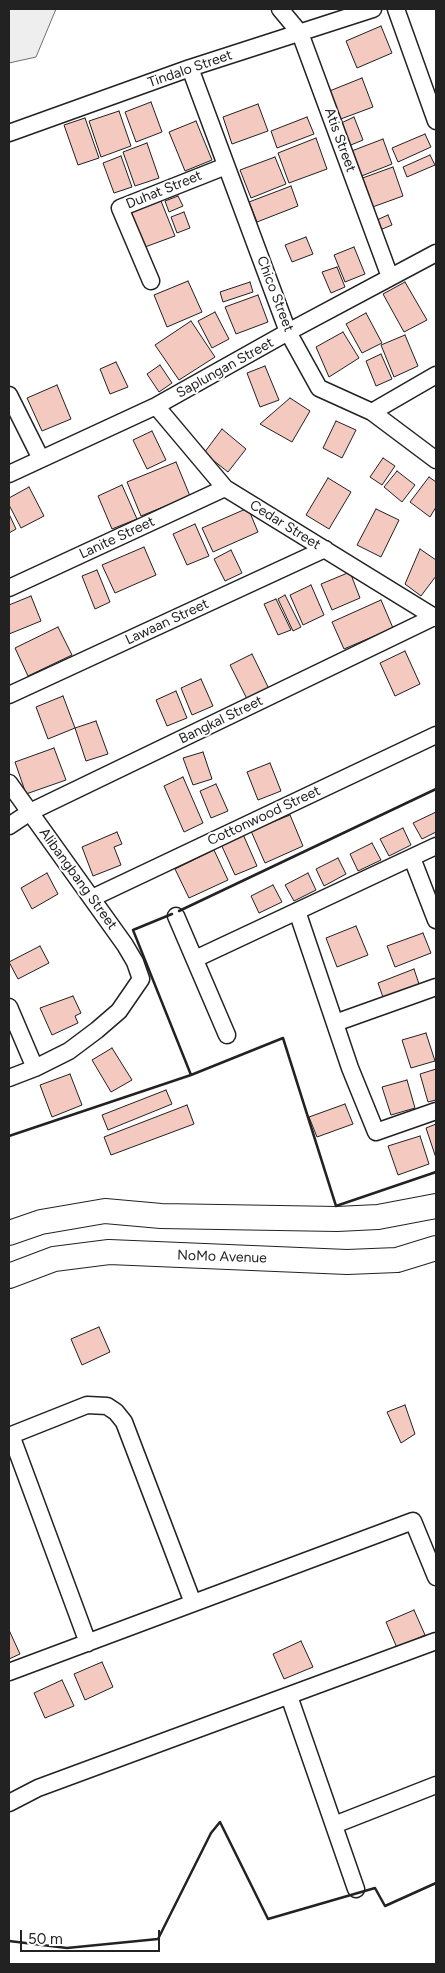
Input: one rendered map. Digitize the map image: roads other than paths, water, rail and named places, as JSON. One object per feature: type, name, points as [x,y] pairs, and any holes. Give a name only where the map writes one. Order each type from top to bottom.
[{"type":"main road","points":[[9,1233],[41,1222],[105,1211],[161,1216],[337,1219],[378,1217],[436,1206]]},
{"type":"main road","name":"NoMo Avenue","points":[[9,1276],[54,1259],[101,1252],[347,1262],[397,1260],[436,1248]]},
{"type":"street","name":"Atis Street","points":[[280,9],[300,33],[390,277]]},
{"type":"street","name":"Tindalo Street","points":[[9,133],[190,68],[373,9]]},
{"type":"street","points":[[396,9],[436,121]]},
{"type":"street","name":"Chico Street","points":[[190,68],[288,332],[319,388],[372,412],[436,460]]},
{"type":"street","name":"Duhat Street","points":[[151,281],[120,208],[226,166]]},
{"type":"street","name":"Saplungan Street","points":[[9,474],[156,406],[288,332],[436,253]]},
{"type":"street","points":[[372,412],[436,375]]},
{"type":"street","points":[[9,395],[41,459]]},
{"type":"street","name":"Cedar Street","points":[[156,406],[225,488],[435,617]]},
{"type":"street","name":"Lanite Street","points":[[9,588],[225,488]]},
{"type":"street","name":"Lawaan Street","points":[[9,695],[325,549]]},
{"type":"street","name":"Bangkal Street","points":[[9,826],[30,812],[435,617]]},
{"type":"street","name":"Cottonwood Street","points":[[92,898],[436,735]]},
{"type":"street","name":"Alibangbang Street","points":[[9,783],[125,945],[135,962],[141,979],[119,1010],[97,1030],[69,1051],[35,1068]]},
{"type":"street","points":[[195,959],[436,846]]},
{"type":"street","points":[[412,858],[436,920]]},
{"type":"street","points":[[297,911],[335,1023],[376,1132],[436,1111]]},
{"type":"street","points":[[176,916],[227,1035]]},
{"type":"street","points":[[335,1023],[436,987]]},
{"type":"street","points":[[9,1008],[35,1068],[9,1078]]},
{"type":"street","points":[[88,1643],[10,1435],[87,1405],[107,1406],[116,1412],[124,1422],[193,1603]]},
{"type":"street","points":[[9,1672],[414,1521],[436,1577]]},
{"type":"street","points":[[9,1803],[38,1788],[436,1642]]},
{"type":"street","points":[[288,1696],[356,1889]]},
{"type":"street","points":[[334,1825],[436,1785]]}]
